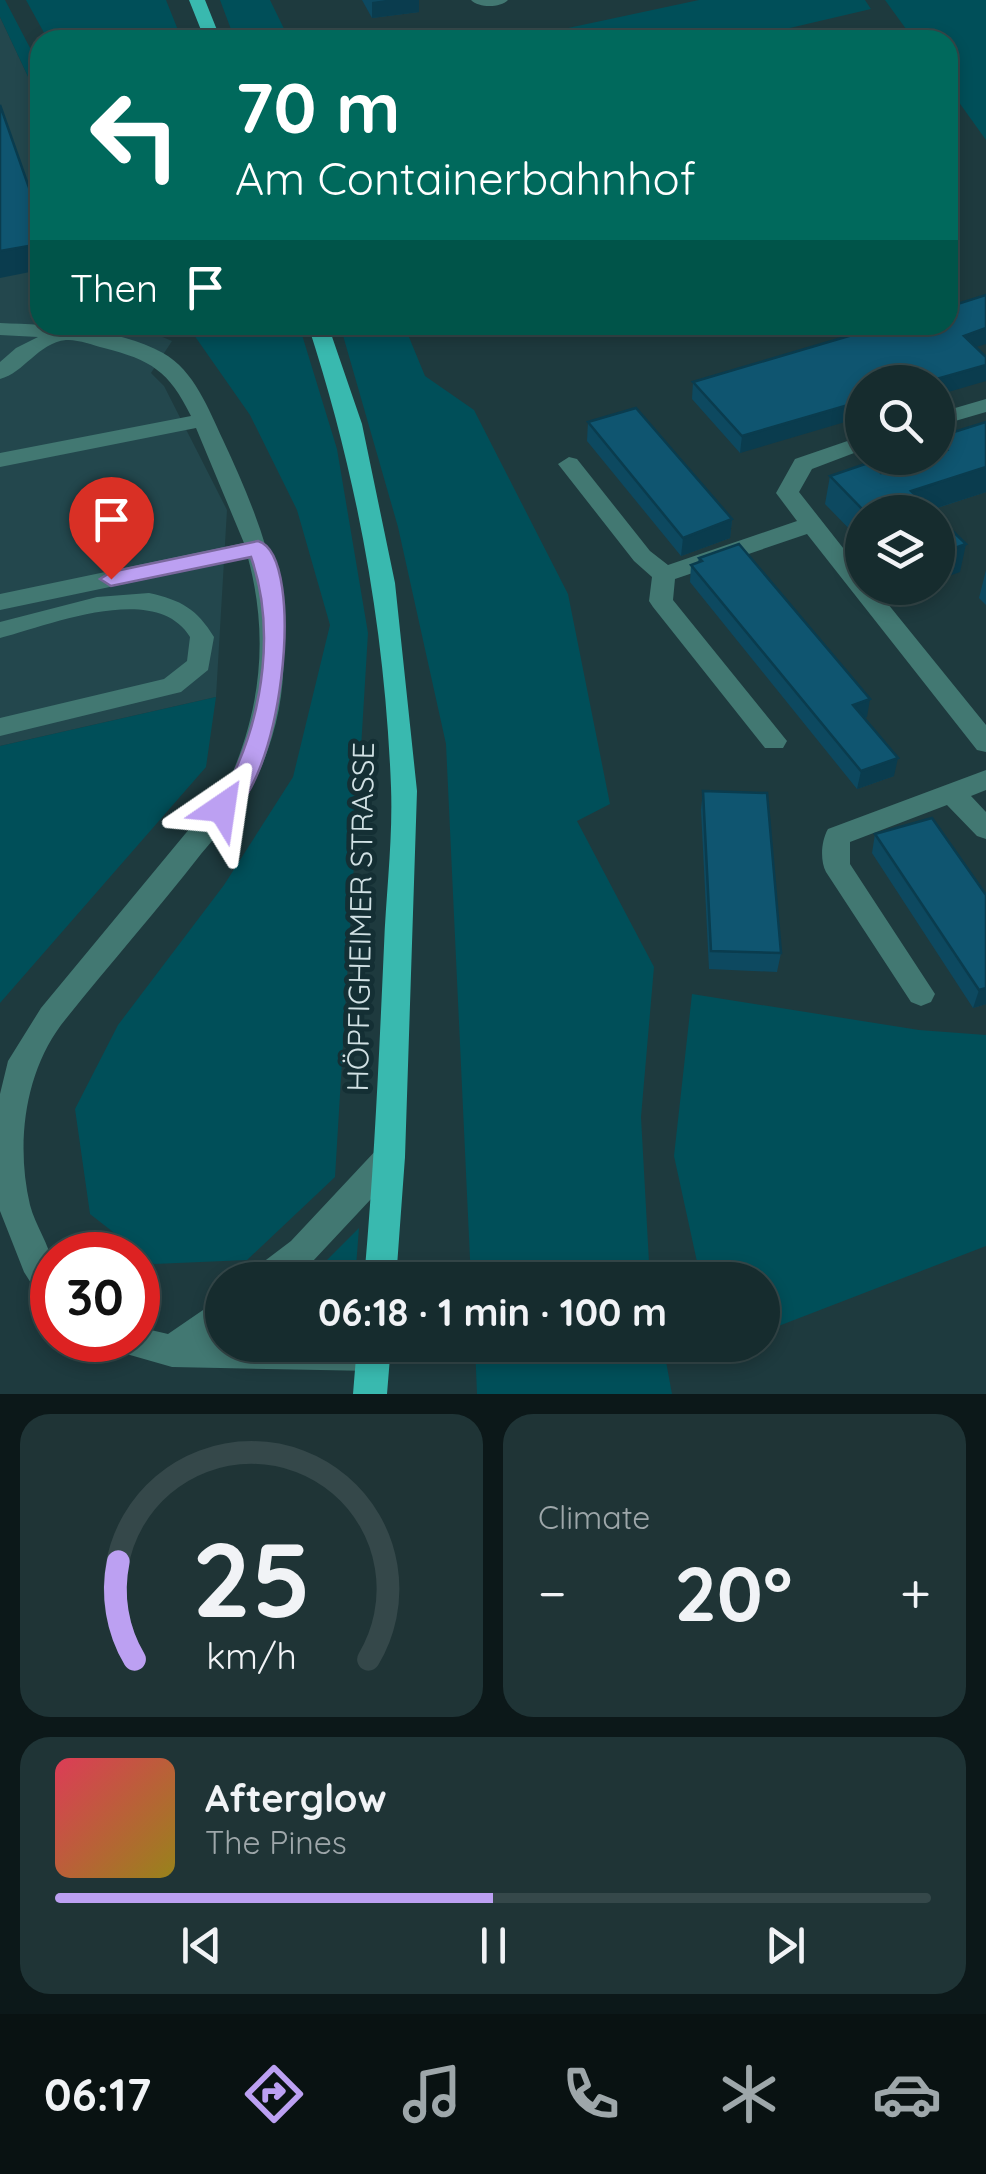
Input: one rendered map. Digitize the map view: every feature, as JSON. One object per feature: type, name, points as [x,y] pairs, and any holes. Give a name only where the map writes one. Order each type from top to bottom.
[{"type":"main road","points":[[197,0],[209,30]]},
{"type":"main road","name":"HÖPFIGHEIMER STRASSE","points":[[321,335],[352,424],[383,582],[404,791],[390,1156],[381,1262]]},
{"type":"main road","points":[[370,1394],[373,1362]]},
{"type":"street","points":[[479,0],[500,0]]},
{"type":"street","points":[[0,329],[30,330]]},
{"type":"street","points":[[0,373],[23,352],[60,335]]},
{"type":"street","points":[[30,1256],[15,1223],[4,1176],[2,1117],[24,1057],[58,1009],[241,784],[261,734],[273,672],[274,625],[267,573],[202,420],[183,385],[161,360],[87,335]]},
{"type":"street","points":[[955,415],[986,406]]},
{"type":"street","points":[[0,460],[202,420]]},
{"type":"street","points":[[845,449],[803,464],[787,493],[810,525],[975,712],[986,742]]},
{"type":"street","points":[[570,464],[642,556],[664,575]]},
{"type":"street","points":[[664,575],[810,525]]},
{"type":"street","points":[[0,602],[258,548]]},
{"type":"street","points":[[664,575],[660,600],[774,741]]},
{"type":"street","points":[[0,630],[122,600],[156,602],[186,614],[202,636],[199,664],[172,686],[0,727]]},
{"type":"street","points":[[920,994],[836,865],[837,836],[986,780]]},
{"type":"street","points":[[952,793],[986,829]]},
{"type":"street","points":[[289,1262],[390,1156]]},
{"type":"street","points":[[172,1351],[205,1325]]},
{"type":"street","points":[[160,1348],[205,1351]]},
{"type":"shaded area","points":[[0,0],[5,0],[30,48],[30,81],[0,17]]},
{"type":"shaded area","points":[[26,0],[166,0],[178,30],[42,30]]},
{"type":"shaded area","points":[[220,0],[270,0],[285,30],[231,30]]},
{"type":"shaded area","points":[[699,0],[865,0],[871,9],[782,30],[559,30]]},
{"type":"shaded area","points":[[885,0],[986,0],[986,140],[958,101],[958,30],[907,30]]},
{"type":"shaded area","points":[[0,17],[30,81],[30,335],[158,335],[172,341],[151,373],[164,386],[227,510],[216,697],[0,746]]},
{"type":"shaded area","points":[[194,335],[302,335],[337,449],[368,633],[335,1177],[247,1260],[160,1264],[160,1232],[113,1232],[90,1214],[75,1109],[118,1025],[224,885],[293,777],[330,625],[297,510],[250,415]]},
{"type":"shaded area","points":[[343,335],[408,335],[425,376],[474,410],[568,594],[610,804],[577,821],[654,967],[641,1117],[649,1262],[470,1262],[446,744],[398,527]]},
{"type":"shaded area","points":[[216,697],[206,767],[0,1003],[0,746]]},
{"type":"shaded area","points":[[692,994],[919,1030],[986,1035],[986,1246],[780,1325],[780,1262],[697,1262],[674,1156]]},
{"type":"shaded area","points":[[359,1228],[356,1262],[325,1262]]},
{"type":"shaded area","points":[[476,1362],[666,1362],[672,1394],[477,1394]]},
{"type":"building","points":[[0,105],[30,190],[30,246],[0,251]]},
{"type":"building","points":[[986,295],[986,328],[964,336],[986,357],[986,365],[955,374],[955,365],[845,365],[845,406],[742,436],[693,382],[852,335],[958,335],[958,304]]},
{"type":"building","points":[[636,408],[732,519],[683,538],[588,422]]},
{"type":"building","points":[[986,422],[986,467],[911,491],[915,495],[848,495],[830,476],[845,471],[845,475],[955,475],[955,432]]},
{"type":"building","points":[[955,533],[966,544],[955,548]]},
{"type":"building","points":[[739,544],[870,699],[853,705],[898,758],[861,771],[691,565],[702,561],[699,558]]},
{"type":"building","points":[[703,791],[767,793],[781,953],[711,951]]},
{"type":"building","points":[[932,818],[986,895],[986,988],[979,990],[875,834]]},
{"type":"route","points":[[111,579],[258,548],[267,573],[274,625],[273,672],[261,734],[241,784],[222,808]]}]
